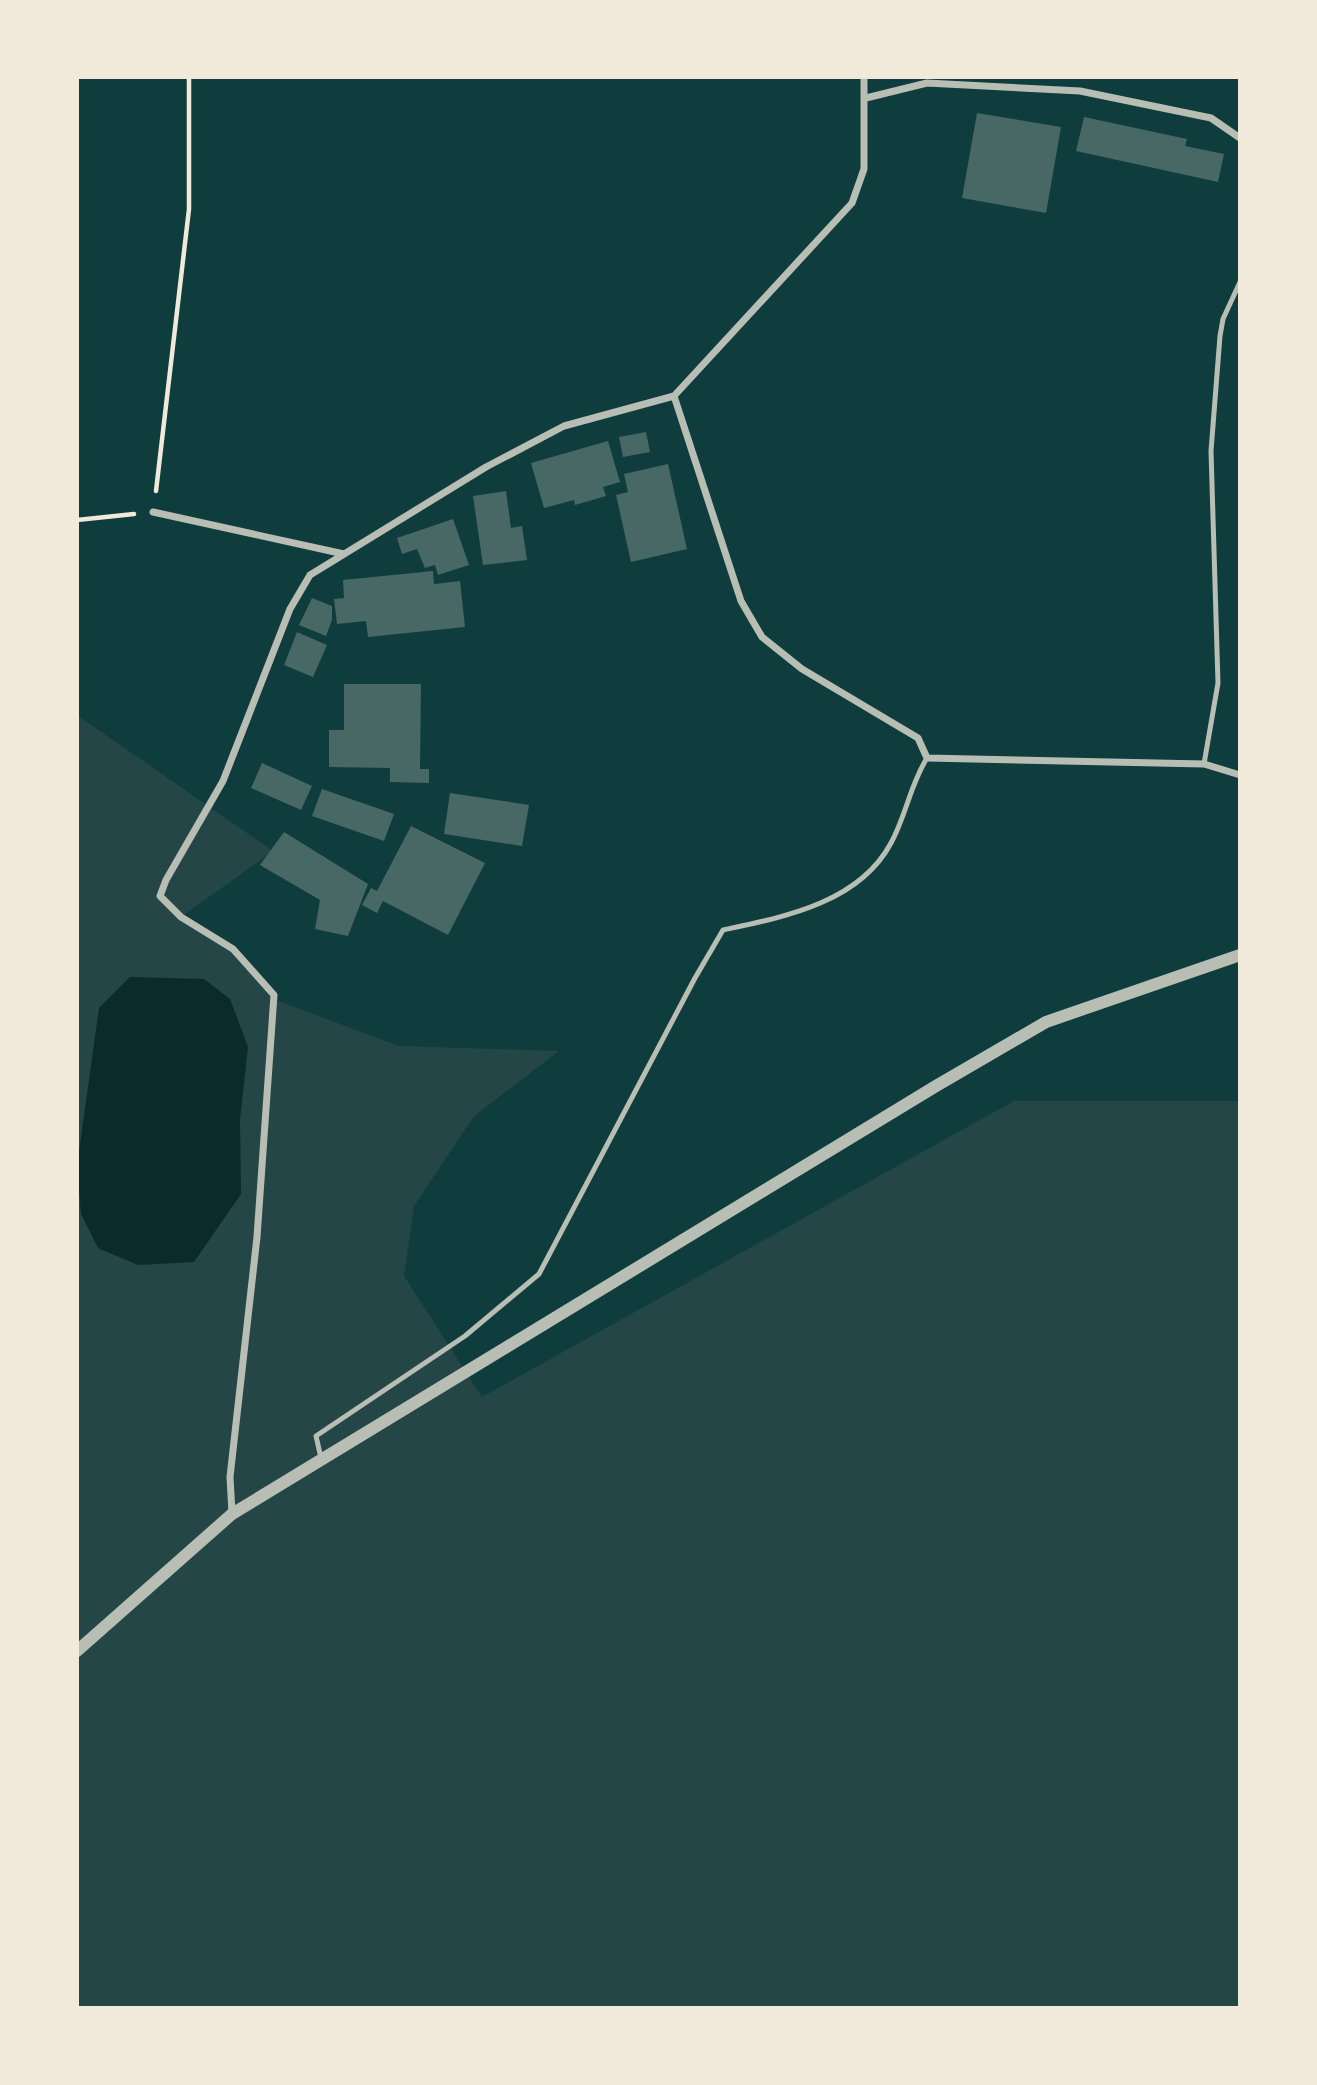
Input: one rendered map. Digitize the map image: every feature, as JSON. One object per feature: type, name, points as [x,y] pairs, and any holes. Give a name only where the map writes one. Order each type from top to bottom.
[{"type":"street","points":[[232,1514],[230,1477],[257,1237],[274,995],[233,948],[181,917],[160,896],[223,781],[290,609],[310,575],[486,467],[564,426],[674,396],[852,204],[864,169],[864,77]]},
{"type":"street","points":[[866,99],[927,83],[1080,91],[1211,118],[1240,138]]},
{"type":"street","points":[[674,396],[741,601],[762,638],[802,669],[918,738],[927,758],[1204,764],[1240,775]]},
{"type":"street","points":[[153,512],[253,531],[345,554]]},
{"type":"street","points":[[77,1651],[232,1514],[1046,1023],[1240,955]]},
{"type":"lane","points":[[1204,764],[1217,683],[1213,425],[1223,320],[1240,282]]},
{"type":"lane","points":[[321,1459],[316,1436],[465,1336],[539,1274],[723,930],[800,910],[855,885],[881,860],[892,841],[914,779],[927,758]]},
{"type":"path","points":[[77,520],[153,512],[188,209],[188,77]]},
{"type":"shaded area","points":[[77,715],[273,851],[181,917],[233,949],[273,999],[399,1046],[559,1051],[474,1116],[414,1206],[404,1276],[482,1397],[1014,1101],[1240,1101],[1240,2008],[77,2008]]},
{"type":"shaded area","points":[[130,977],[204,979],[230,999],[248,1047],[240,1119],[241,1194],[194,1262],[138,1265],[98,1248],[81,1214],[77,1166],[99,1008]]},
{"type":"building","points":[[977,113],[1061,127],[1046,213],[962,198]]},
{"type":"building","points":[[1084,117],[1187,139],[1185,146],[1224,154],[1218,182],[1076,151]]},
{"type":"building","points":[[646,432],[650,452],[623,457],[619,437]]},
{"type":"building","points":[[608,441],[620,482],[603,487],[606,496],[575,505],[574,500],[544,508],[531,463]]},
{"type":"building","points":[[668,464],[687,549],[631,562],[616,495],[628,492],[624,474]]},
{"type":"building","points":[[506,491],[511,528],[522,526],[527,560],[483,565],[473,496]]},
{"type":"building","points":[[453,519],[469,565],[438,575],[435,565],[425,568],[417,549],[402,554],[397,538]]},
{"type":"building","points":[[433,571],[434,584],[460,581],[465,627],[368,637],[366,621],[337,624],[334,599],[344,598],[343,580]]},
{"type":"building","points":[[312,598],[332,606],[332,620],[326,636],[299,625]]},
{"type":"building","points":[[297,632],[327,645],[313,677],[284,665]]},
{"type":"building","points":[[344,684],[421,684],[420,769],[429,769],[429,783],[390,782],[390,768],[329,767],[329,730],[344,730]]},
{"type":"building","points":[[262,763],[312,786],[301,810],[251,788]]},
{"type":"building","points":[[322,789],[394,814],[384,841],[312,816]]},
{"type":"building","points":[[450,793],[529,805],[522,846],[444,834]]},
{"type":"building","points":[[411,826],[485,863],[448,935],[383,901],[377,913],[362,905],[371,888],[377,891]]},
{"type":"building","points":[[284,832],[368,884],[348,936],[315,929],[320,900],[260,865]]}]
